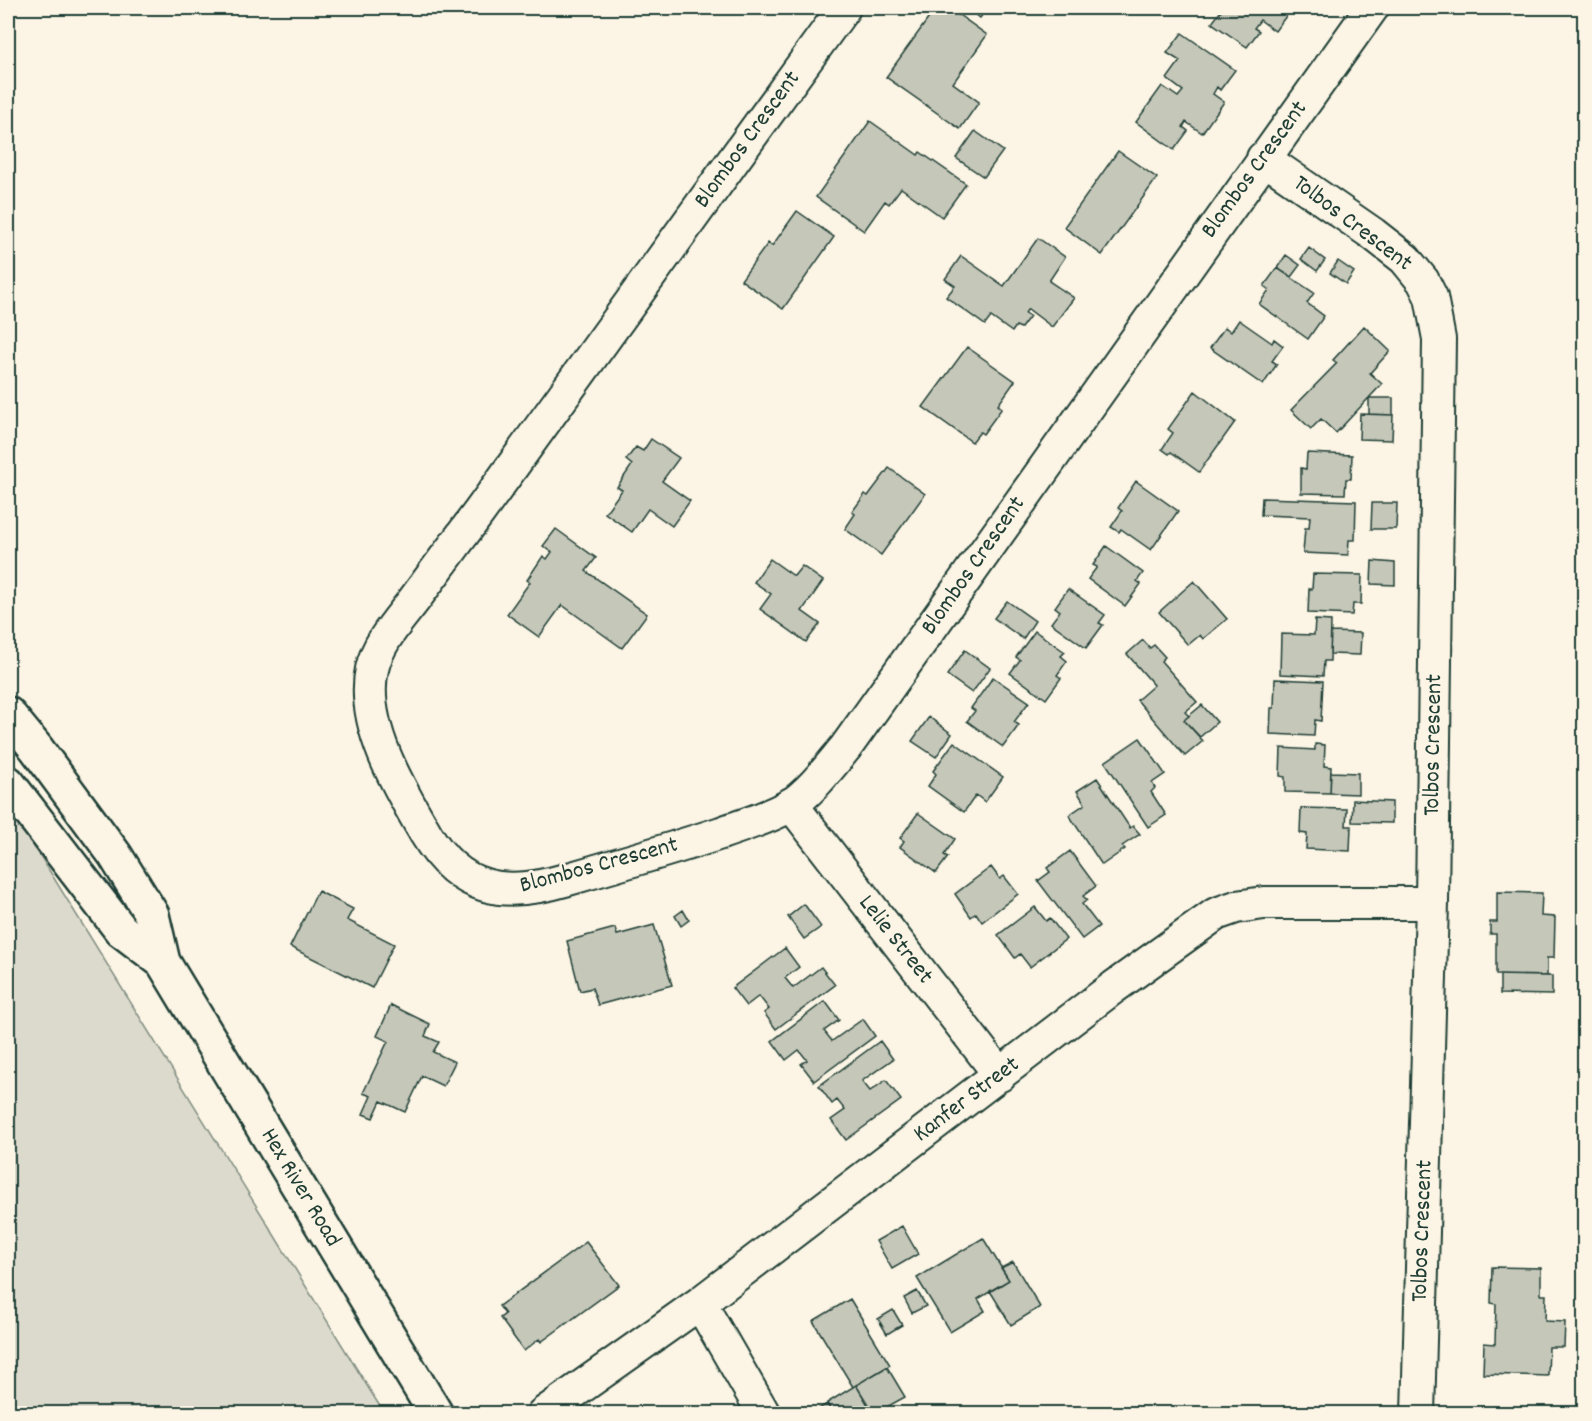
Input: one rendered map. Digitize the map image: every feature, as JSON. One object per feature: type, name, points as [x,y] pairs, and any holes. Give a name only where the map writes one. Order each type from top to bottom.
[{"type":"street","name":"Blombos Crescent","points":[[844,8],[479,513],[384,639],[373,665],[370,704],[380,745],[414,814],[434,847],[456,872],[482,886],[506,890],[528,889],[556,883],[710,837],[760,819],[791,804],[819,778],[846,747],[1263,158],[1372,8]]},
{"type":"street","name":"Tolbos Crescent","points":[[1263,158],[1373,234],[1405,259],[1423,281],[1431,297],[1439,339],[1432,903],[1418,1413]]},
{"type":"street","name":"Hex River Road","points":[[8,714],[36,748],[114,855],[152,915],[163,962],[436,1413]]},
{"type":"street","name":"Hex River Road","points":[[8,783],[121,930],[163,962]]},
{"type":"street","name":"Lelie Street","points":[[791,804],[999,1075]]},
{"type":"street","name":"Kanfer Street","points":[[543,1413],[700,1303],[1114,987],[1216,914],[1236,907],[1264,903],[1432,903]]},
{"type":"street","points":[[700,1303],[764,1413]]},
{"type":"shaded area","points":[[8,815],[23,828],[384,1413],[8,1413]]},
{"type":"building","points":[[936,8],[949,8],[987,35],[953,83],[979,102],[960,129],[886,77]]},
{"type":"building","points":[[965,8],[987,8],[980,18]]},
{"type":"building","points":[[1223,8],[1292,8],[1275,31],[1260,20],[1254,28],[1259,31],[1247,47],[1212,23]]},
{"type":"building","points":[[1182,33],[1235,70],[1220,90],[1217,87],[1213,94],[1224,102],[1202,133],[1186,122],[1183,127],[1188,131],[1174,150],[1136,122],[1162,86],[1178,97],[1183,91],[1167,79],[1180,61],[1167,53]]},
{"type":"building","points":[[870,121],[918,155],[920,152],[966,184],[942,217],[901,188],[889,204],[885,201],[864,231],[816,197]]},
{"type":"building","points":[[975,131],[1003,151],[984,177],[956,158]]},
{"type":"building","points":[[1118,151],[1157,178],[1102,255],[1064,227]]},
{"type":"building","points":[[797,211],[834,237],[783,309],[741,280],[768,243],[772,246]]},
{"type":"building","points":[[1038,238],[1065,257],[1049,281],[1074,298],[1052,327],[1028,309],[1025,313],[1030,316],[1021,328],[1016,326],[1012,332],[991,317],[985,325],[946,297],[955,286],[945,279],[961,256],[1004,286]]},
{"type":"building","points":[[1309,248],[1325,260],[1317,271],[1301,259]]},
{"type":"building","points":[[1286,255],[1300,265],[1291,277],[1277,268]]},
{"type":"building","points":[[1338,261],[1354,272],[1346,284],[1330,273]]},
{"type":"building","points":[[1277,268],[1314,293],[1307,303],[1324,316],[1308,339],[1259,304],[1269,290],[1264,286]]},
{"type":"building","points":[[1239,320],[1272,343],[1274,339],[1283,346],[1272,361],[1277,364],[1263,385],[1210,348],[1225,327],[1231,332]]},
{"type":"building","points":[[1364,326],[1390,351],[1370,373],[1382,384],[1336,433],[1321,419],[1311,429],[1291,410],[1337,363],[1333,360]]},
{"type":"building","points":[[967,347],[1015,381],[998,405],[1002,408],[983,434],[980,432],[972,442],[923,407]]},
{"type":"building","points":[[1195,391],[1235,422],[1199,472],[1171,452],[1169,454],[1162,449],[1173,433],[1168,429]]},
{"type":"building","points":[[1369,398],[1393,398],[1393,415],[1369,414]]},
{"type":"building","points":[[1360,414],[1393,415],[1392,440],[1359,439]]},
{"type":"building","points":[[651,439],[679,458],[662,481],[690,501],[672,526],[648,509],[632,532],[605,513],[622,490],[617,487],[632,465],[626,460],[636,447],[643,451]]},
{"type":"building","points":[[1307,453],[1352,455],[1351,479],[1346,479],[1345,494],[1301,493],[1301,468],[1306,469]]},
{"type":"building","points":[[889,468],[925,494],[881,555],[845,529],[855,514],[852,512],[865,494],[868,496]]},
{"type":"building","points":[[1136,481],[1178,511],[1151,550],[1121,529],[1119,532],[1111,527],[1122,511],[1118,508]]},
{"type":"building","points":[[1262,498],[1356,501],[1355,540],[1349,540],[1348,555],[1303,553],[1305,528],[1309,528],[1310,517],[1261,515]]},
{"type":"building","points":[[1372,503],[1397,503],[1396,529],[1371,529]]},
{"type":"building","points":[[556,529],[596,558],[586,571],[647,614],[622,648],[562,605],[539,637],[507,614],[530,582],[527,580],[543,556],[547,559],[552,552],[543,546]]},
{"type":"building","points":[[1106,546],[1143,573],[1137,581],[1141,584],[1125,606],[1088,579],[1097,567],[1093,565]]},
{"type":"building","points":[[770,559],[794,576],[802,566],[823,581],[802,611],[820,624],[806,642],[760,609],[771,594],[754,582]]},
{"type":"building","points":[[1372,561],[1395,563],[1395,585],[1371,584]]},
{"type":"building","points":[[1313,574],[1362,575],[1361,604],[1353,604],[1352,615],[1308,613],[1309,589],[1312,589]]},
{"type":"building","points":[[1194,581],[1227,619],[1203,639],[1200,635],[1188,645],[1159,612]]},
{"type":"building","points":[[1068,589],[1105,615],[1099,623],[1103,625],[1086,648],[1051,623],[1060,611],[1055,607]]},
{"type":"building","points":[[1007,601],[1035,621],[1023,639],[994,618]]},
{"type":"building","points":[[1315,620],[1331,621],[1330,661],[1324,661],[1323,676],[1280,674],[1281,634],[1314,635]]},
{"type":"building","points":[[1035,631],[1065,652],[1061,656],[1067,661],[1057,675],[1061,678],[1046,699],[1010,673],[1020,660],[1016,657]]},
{"type":"building","points":[[1331,632],[1361,633],[1360,655],[1330,654]]},
{"type":"building","points":[[1143,640],[1150,648],[1154,645],[1165,657],[1161,661],[1197,702],[1185,712],[1189,716],[1184,720],[1203,741],[1185,756],[1137,700],[1154,685],[1127,654]]},
{"type":"building","points":[[965,650],[990,668],[972,693],[947,675]]},
{"type":"building","points":[[993,677],[1029,702],[1014,722],[1019,725],[1003,747],[967,721],[975,711],[971,708]]},
{"type":"building","points":[[1275,679],[1323,681],[1321,721],[1315,720],[1314,736],[1270,734]]},
{"type":"building","points":[[1202,705],[1217,722],[1200,737],[1184,720]]},
{"type":"building","points":[[929,717],[952,734],[936,757],[912,741]]},
{"type":"building","points":[[1140,738],[1165,774],[1152,783],[1155,788],[1151,792],[1166,815],[1148,827],[1105,762]]},
{"type":"building","points":[[954,742],[1003,777],[985,802],[976,795],[964,812],[928,786],[936,774],[933,771]]},
{"type":"building","points":[[1315,744],[1325,745],[1324,766],[1331,767],[1330,793],[1285,792],[1285,777],[1280,776],[1281,748],[1315,750]]},
{"type":"building","points":[[1331,772],[1358,773],[1358,794],[1330,793]]},
{"type":"building","points":[[1097,778],[1130,828],[1133,826],[1140,834],[1122,846],[1125,849],[1102,865],[1069,815],[1085,804],[1077,791]]},
{"type":"building","points":[[1353,800],[1392,802],[1392,823],[1352,822]]},
{"type":"building","points":[[1301,808],[1347,809],[1346,826],[1351,826],[1350,851],[1306,849],[1307,834],[1300,833]]},
{"type":"building","points":[[918,813],[955,839],[944,855],[948,857],[936,873],[900,847],[904,841],[900,838]]},
{"type":"building","points":[[1070,851],[1096,886],[1083,896],[1087,900],[1082,904],[1099,926],[1082,939],[1038,881],[1050,872],[1047,868]]},
{"type":"building","points":[[991,867],[1000,879],[1004,876],[1018,894],[982,922],[976,913],[971,917],[955,894]]},
{"type":"building","points":[[318,891],[353,909],[347,920],[394,944],[372,988],[290,947]]},
{"type":"building","points":[[1497,892],[1542,893],[1541,916],[1555,917],[1554,958],[1547,958],[1547,976],[1496,975],[1496,934],[1490,934],[1490,922],[1497,922]]},
{"type":"building","points":[[804,904],[821,927],[804,939],[788,917]]},
{"type":"building","points":[[1035,907],[1046,921],[1050,918],[1066,939],[1030,967],[1020,954],[1015,958],[998,935]]},
{"type":"building","points":[[683,910],[689,920],[681,926],[675,916]]},
{"type":"building","points":[[654,925],[672,985],[598,1005],[592,988],[580,991],[567,941],[615,928],[617,935]]},
{"type":"building","points":[[785,948],[799,967],[785,978],[793,988],[821,967],[835,985],[776,1029],[764,1013],[769,1009],[759,996],[746,1006],[732,988]]},
{"type":"building","points":[[1500,975],[1552,976],[1552,995],[1500,994]]},
{"type":"building","points":[[825,1001],[839,1020],[824,1031],[832,1041],[863,1019],[875,1036],[814,1081],[801,1064],[807,1060],[799,1050],[786,1060],[772,1041]]},
{"type":"building","points":[[391,1005],[430,1024],[425,1036],[439,1042],[433,1052],[455,1062],[443,1086],[422,1076],[405,1112],[381,1101],[373,1118],[363,1114],[371,1096],[363,1093],[388,1041],[377,1036]]},
{"type":"building","points":[[880,1041],[893,1059],[862,1081],[870,1091],[886,1080],[901,1100],[846,1140],[831,1120],[845,1110],[837,1100],[832,1104],[819,1086]]},
{"type":"building","points":[[902,1226],[918,1254],[892,1269],[876,1241]]},
{"type":"building","points":[[983,1238],[1009,1280],[978,1299],[985,1311],[950,1332],[917,1278]]},
{"type":"building","points":[[586,1242],[619,1285],[541,1342],[539,1339],[524,1351],[500,1318],[505,1314],[499,1306]]},
{"type":"building","points":[[1013,1262],[1040,1307],[1011,1325],[990,1291],[1009,1280],[1001,1268]]},
{"type":"building","points":[[1492,1267],[1541,1268],[1541,1295],[1546,1295],[1545,1321],[1565,1322],[1564,1347],[1549,1347],[1548,1376],[1483,1374],[1484,1343],[1495,1344],[1496,1304],[1491,1303]]},
{"type":"building","points":[[917,1291],[926,1306],[912,1313],[904,1298]]},
{"type":"building","points":[[850,1299],[890,1365],[853,1387],[813,1321]]},
{"type":"building","points":[[893,1310],[902,1325],[887,1334],[878,1319]]},
{"type":"building","points":[[887,1367],[905,1397],[874,1414],[856,1385]]},
{"type":"building","points":[[856,1385],[873,1413],[833,1414],[827,1403]]},
{"type":"building","points":[[827,1404],[833,1414],[810,1414]]},
{"type":"building","points":[[1502,1409],[1583,1411],[1583,1414],[1501,1414]]}]
